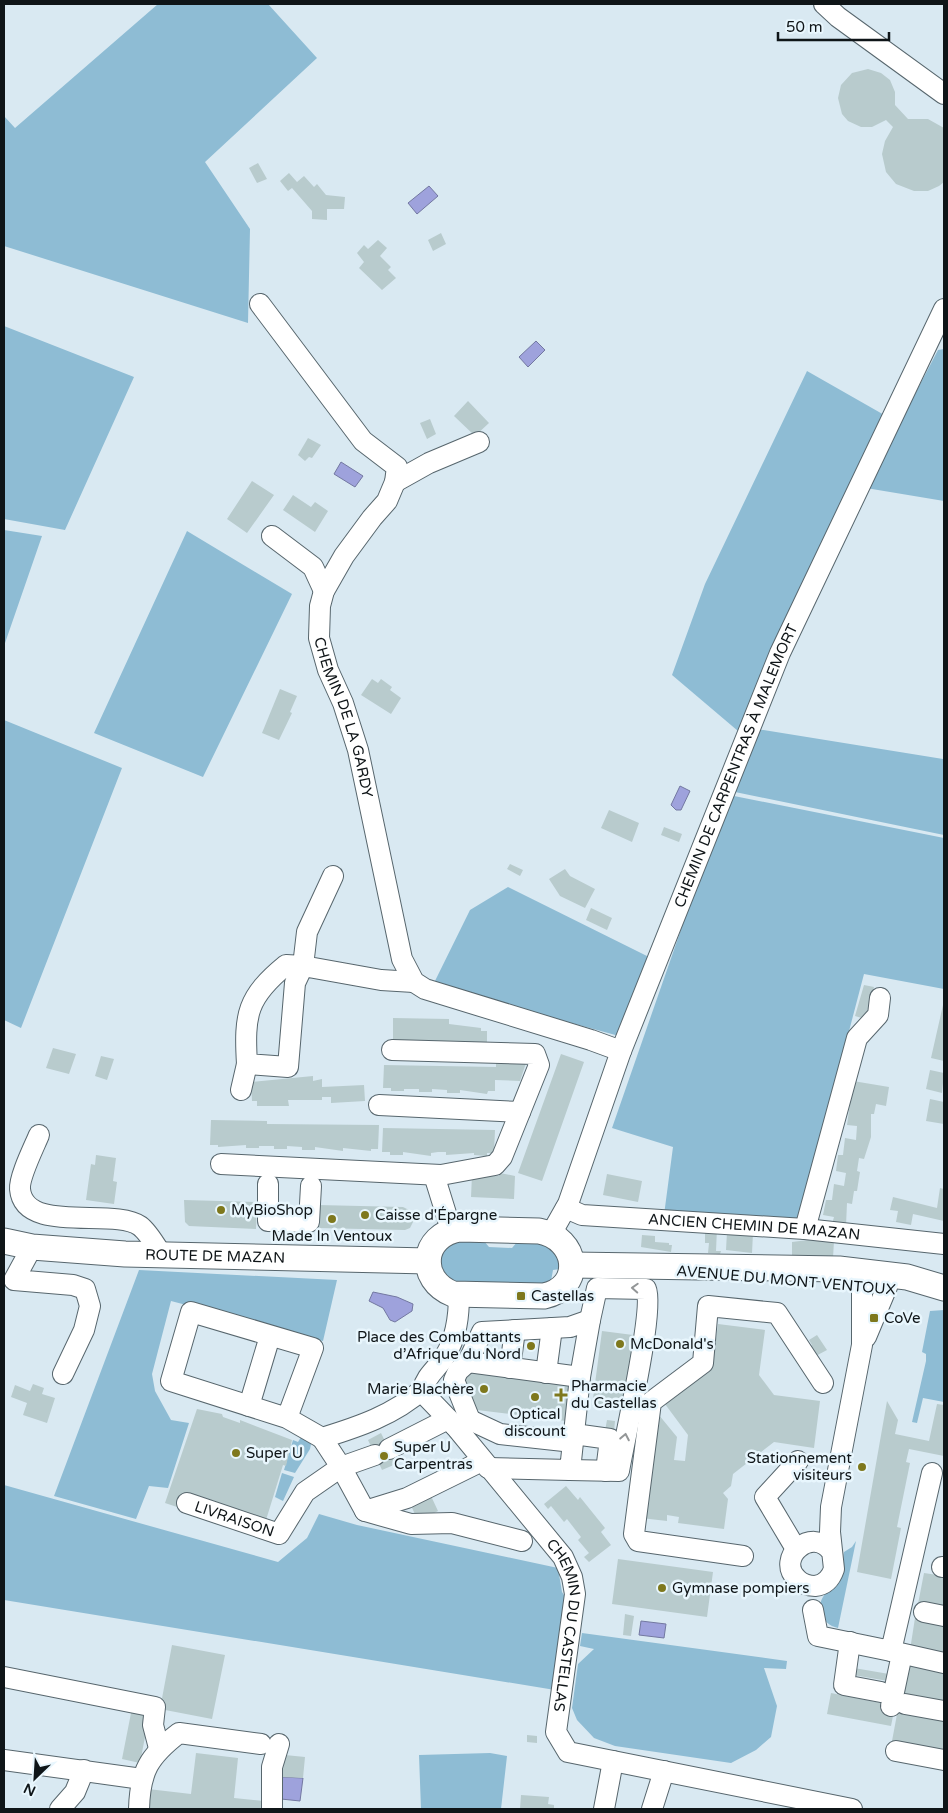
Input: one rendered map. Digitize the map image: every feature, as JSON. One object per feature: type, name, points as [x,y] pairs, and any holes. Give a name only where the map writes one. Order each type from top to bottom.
[{"type":"main road","points":[[454,1230],[539,1231],[552,1234],[564,1243],[572,1265],[566,1282],[550,1295],[539,1297],[459,1294],[447,1292],[431,1276],[428,1261],[431,1248],[437,1239],[454,1230]]},
{"type":"main road","name":"ROUTE DE MAZAN","points":[[4,1241],[32,1247],[161,1254],[428,1261]]},
{"type":"main road","name":"AVENUE DU MONT VENTOUX","points":[[572,1265],[657,1268],[935,1285]]},
{"type":"main road","name":"AVENUE DU MONT VENTOUX","points":[[871,1280],[944,1300]]},
{"type":"street","points":[[824,4],[838,17],[944,94]]},
{"type":"street","points":[[260,304],[363,441],[398,467],[395,482]]},
{"type":"street","name":"CHEMIN DE CARPENTRAS À MALEMORT","points":[[552,1234],[566,1208],[621,1051],[780,652],[944,309]]},
{"type":"street","points":[[395,482],[429,463],[479,442]]},
{"type":"street","name":"CHEMIN DE LA GARDY","points":[[395,482],[387,501],[344,556],[324,591],[320,606],[319,638],[328,670],[343,703],[358,750],[402,959],[414,982]]},
{"type":"street","points":[[272,536],[313,567],[324,591]]},
{"type":"street","points":[[247,1064],[288,1067],[295,983],[304,966],[307,932],[333,876]]},
{"type":"street","points":[[241,1090],[247,1064],[245,1031],[250,1008],[265,982],[286,965],[304,966],[381,980],[414,982],[425,989],[621,1051]]},
{"type":"street","points":[[805,1229],[858,1038],[878,1015],[880,998]]},
{"type":"street","points":[[221,1164],[434,1175],[495,1165],[502,1157],[538,1065],[535,1054],[392,1050]]},
{"type":"street","points":[[378,1106],[520,1112]]},
{"type":"street","points":[[39,1135],[19,1187],[22,1199],[29,1207],[41,1215],[121,1221],[140,1226],[161,1254]]},
{"type":"street","points":[[434,1175],[448,1220],[454,1230]]},
{"type":"street","points":[[268,1184],[268,1222],[310,1222],[311,1186]]},
{"type":"street","name":"ANCIEN CHEMIN DE MAZAN","points":[[566,1208],[582,1215],[805,1229],[944,1244]]},
{"type":"street","points":[[9,1286],[32,1247]]},
{"type":"street","points":[[831,1552],[832,1507],[862,1345],[871,1280]]},
{"type":"street","points":[[9,1286],[73,1285],[85,1289],[90,1306],[84,1330],[63,1374]]},
{"type":"street","points":[[365,1511],[407,1498],[485,1464],[570,1470],[618,1471],[642,1345],[647,1310],[648,1293],[646,1289],[597,1288],[580,1378],[570,1470]]},
{"type":"street","points":[[322,1438],[370,1423],[412,1399],[423,1389],[427,1378],[445,1357],[452,1343],[459,1314],[459,1294]]},
{"type":"street","points":[[743,1556],[638,1541],[634,1534],[651,1402],[702,1363],[708,1306],[777,1313],[823,1383]]},
{"type":"street","points":[[287,1418],[313,1348],[191,1312],[171,1381],[287,1418],[322,1438],[341,1467],[365,1511],[411,1524],[452,1523],[522,1541]]},
{"type":"street","points":[[458,1421],[454,1380],[458,1371],[468,1362],[482,1332],[570,1327],[590,1320]]},
{"type":"street","points":[[546,1373],[552,1328]]},
{"type":"street","points":[[510,1368],[515,1330]]},
{"type":"street","points":[[249,1406],[270,1336]]},
{"type":"street","points":[[468,1362],[580,1378]]},
{"type":"street","name":"CHEMIN DU CASTELLAS","points":[[423,1389],[426,1396],[458,1421],[485,1464],[563,1557],[572,1577],[575,1594],[556,1732],[568,1752],[664,1771],[780,1802],[852,1809]]},
{"type":"street","points":[[341,1467],[458,1421],[500,1434],[610,1439],[606,1471]]},
{"type":"street","points":[[798,1461],[765,1497],[803,1545]]},
{"type":"street","name":"LIVRAISON","points":[[187,1503],[279,1534],[305,1492],[341,1467]]},
{"type":"street","points":[[892,1701],[896,1652],[932,1473]]},
{"type":"street","points":[[832,1507],[790,1562],[794,1576],[813,1610],[818,1636],[944,1664]]},
{"type":"street","points":[[803,1545],[824,1544],[831,1552],[835,1562],[834,1569],[813,1610]]},
{"type":"street","points":[[799,1582],[813,1586],[827,1581]]},
{"type":"street","points":[[924,1612],[944,1616]]},
{"type":"street","points":[[850,1642],[844,1685],[892,1701],[944,1711]]},
{"type":"street","points":[[4,1678],[155,1706],[153,1725],[159,1748]]},
{"type":"street","points":[[139,1809],[145,1767],[159,1748],[178,1733],[270,1744],[272,1809]]},
{"type":"street","points":[[896,1751],[944,1760]]},
{"type":"street","points":[[4,1760],[142,1779]]},
{"type":"street","points":[[604,1809],[613,1761]]},
{"type":"street","points":[[60,1809],[75,1792],[84,1770]]},
{"type":"street","points":[[652,1809],[664,1771]]},
{"type":"shaded area","points":[[158,4],[268,4],[317,58],[205,162],[250,229],[248,323],[4,246],[4,116],[15,128]]},
{"type":"shaded area","points":[[429,186],[438,196],[417,214],[408,203]]},
{"type":"shaded area","points":[[4,326],[134,377],[65,530],[4,519]]},
{"type":"shaded area","points":[[536,341],[545,350],[528,367],[519,357]]},
{"type":"shaded area","points":[[944,349],[944,501],[866,488],[938,350]]},
{"type":"shaded area","points":[[807,371],[886,416],[738,731],[672,675],[705,584]]},
{"type":"shaded area","points":[[341,462],[363,476],[355,487],[334,474]]},
{"type":"shaded area","points":[[4,530],[42,536],[4,646]]},
{"type":"shaded area","points":[[187,531],[292,594],[203,777],[94,733]]},
{"type":"shaded area","points":[[4,720],[122,768],[21,1028],[4,1020]]},
{"type":"shaded area","points":[[757,729],[943,759],[944,756],[944,835],[735,792]]},
{"type":"shaded area","points":[[680,786],[690,791],[681,810],[676,810],[671,805]]},
{"type":"shaded area","points":[[734,796],[944,838],[944,989],[864,974],[799,1222],[664,1215],[673,1147],[612,1128],[684,921]]},
{"type":"shaded area","points":[[508,887],[651,958],[619,1036],[433,985],[470,910]]},
{"type":"shaded area","points":[[453,1240],[483,1240],[489,1247],[512,1248],[518,1241],[547,1243],[561,1259],[560,1269],[553,1270],[551,1281],[544,1284],[457,1283],[449,1280],[439,1265],[441,1250]]},
{"type":"shaded area","points":[[139,1270],[337,1280],[323,1341],[171,1301],[152,1374],[155,1391],[171,1420],[189,1423],[168,1488],[149,1486],[136,1519],[54,1496]]},
{"type":"shaded area","points":[[373,1292],[397,1297],[413,1304],[412,1311],[395,1322],[390,1320],[383,1308],[369,1301]]},
{"type":"shaded area","points":[[944,1310],[944,1402],[923,1398],[917,1423],[912,1422],[926,1361],[926,1354],[922,1352],[930,1311]]},
{"type":"shaded area","points":[[303,1434],[312,1439],[310,1449],[295,1473],[284,1470],[293,1440],[298,1442]]},
{"type":"shaded area","points":[[282,1473],[294,1477],[283,1501],[275,1497]]},
{"type":"shaded area","points":[[4,1485],[278,1562],[307,1538],[319,1514],[357,1525],[558,1568],[562,1592],[568,1601],[555,1690],[4,1600]]},
{"type":"shaded area","points":[[856,1541],[838,1628],[827,1623],[821,1613],[821,1602],[826,1593],[841,1576],[844,1567],[844,1552],[852,1547]]},
{"type":"shaded area","points":[[641,1621],[666,1624],[664,1638],[639,1635]]},
{"type":"shaded area","points":[[582,1633],[787,1661],[786,1669],[764,1668],[777,1706],[771,1737],[756,1750],[731,1763],[615,1746],[594,1738],[577,1720],[572,1708],[578,1664],[594,1649],[580,1646]]},
{"type":"shaded area","points":[[490,1753],[507,1756],[501,1809],[421,1809],[419,1755]]},
{"type":"shaded area","points":[[282,1777],[303,1778],[300,1801],[281,1799]]},
{"type":"building","points":[[868,69],[881,73],[890,80],[895,92],[895,105],[908,119],[928,119],[944,128],[944,182],[939,186],[928,191],[914,191],[896,184],[886,172],[882,154],[885,141],[893,127],[886,120],[872,127],[861,127],[848,121],[842,114],[838,98],[841,85],[852,73]]},
{"type":"building","points":[[258,163],[267,179],[257,183],[249,168]]},
{"type":"building","points":[[289,173],[297,182],[304,176],[314,187],[317,184],[326,195],[345,197],[344,209],[327,209],[327,220],[312,219],[312,211],[292,188],[288,191],[280,181]]},
{"type":"building","points":[[441,233],[446,244],[433,251],[428,240]]},
{"type":"building","points":[[378,240],[387,248],[380,256],[391,267],[388,270],[396,278],[382,290],[359,268],[364,262],[357,253],[364,245],[368,249]]},
{"type":"building","points":[[468,401],[489,423],[475,436],[454,416]]},
{"type":"building","points":[[430,419],[436,434],[427,439],[420,423]]},
{"type":"building","points":[[308,438],[321,445],[312,458],[309,457],[305,461],[298,455]]},
{"type":"building","points":[[252,481],[274,495],[247,533],[227,519]]},
{"type":"building","points":[[293,495],[311,507],[315,502],[328,511],[315,532],[283,510]]},
{"type":"building","points":[[372,679],[378,683],[381,679],[392,687],[390,690],[401,698],[391,714],[361,695]]},
{"type":"building","points":[[280,689],[297,696],[290,712],[292,713],[279,740],[262,733]]},
{"type":"building","points":[[609,810],[639,823],[632,842],[601,828]]},
{"type":"building","points":[[664,827],[682,834],[679,842],[661,835]]},
{"type":"building","points":[[510,864],[523,870],[520,876],[507,869]]},
{"type":"building","points":[[565,869],[570,876],[595,889],[585,908],[560,896],[549,879]]},
{"type":"building","points":[[591,908],[612,918],[607,930],[586,920]]},
{"type":"building","points":[[864,985],[874,987],[865,1019],[855,1016]]},
{"type":"building","points":[[944,1006],[944,1061],[931,1058]]},
{"type":"building","points":[[393,1018],[449,1019],[449,1024],[481,1028],[481,1031],[487,1031],[487,1047],[468,1046],[468,1042],[441,1041],[441,1044],[428,1041],[413,1041],[413,1043],[393,1040]]},
{"type":"building","points":[[53,1048],[76,1054],[69,1074],[46,1068]]},
{"type":"building","points":[[561,1054],[584,1062],[542,1181],[518,1173]]},
{"type":"building","points":[[101,1056],[114,1059],[107,1080],[95,1076]]},
{"type":"building","points":[[496,1060],[527,1060],[520,1081],[495,1080],[495,1091],[488,1091],[487,1094],[460,1090],[460,1093],[447,1093],[447,1090],[432,1089],[432,1092],[419,1092],[419,1089],[391,1091],[391,1088],[383,1088],[384,1065],[496,1067]]},
{"type":"building","points":[[930,1070],[944,1073],[942,1093],[926,1089]]},
{"type":"building","points":[[313,1076],[313,1081],[322,1079],[322,1087],[364,1085],[365,1101],[331,1103],[331,1097],[322,1097],[322,1100],[288,1100],[289,1106],[257,1106],[257,1101],[252,1101],[251,1082]]},
{"type":"building","points":[[853,1081],[889,1087],[886,1106],[876,1104],[874,1114],[871,1114],[871,1137],[864,1159],[859,1158],[857,1171],[860,1172],[857,1191],[854,1191],[852,1204],[847,1203],[846,1226],[832,1224],[834,1217],[823,1215],[826,1200],[832,1200],[834,1184],[844,1186],[846,1173],[836,1171],[838,1155],[843,1155],[845,1138],[856,1140],[857,1126],[847,1125]]},
{"type":"building","points":[[930,1099],[944,1102],[944,1124],[926,1121]]},
{"type":"building","points":[[211,1120],[267,1121],[267,1124],[379,1125],[378,1149],[371,1149],[371,1151],[343,1148],[343,1151],[315,1147],[315,1150],[302,1150],[302,1147],[287,1146],[287,1149],[274,1149],[274,1146],[246,1148],[246,1145],[218,1147],[218,1145],[210,1145]]},
{"type":"building","points":[[383,1128],[495,1130],[494,1153],[487,1153],[487,1156],[474,1155],[474,1153],[446,1155],[446,1152],[431,1153],[431,1156],[403,1152],[403,1155],[390,1155],[390,1152],[382,1152]]},
{"type":"building","points":[[96,1155],[116,1158],[113,1181],[117,1182],[114,1204],[86,1200],[91,1164],[95,1165]]},
{"type":"building","points":[[500,1173],[515,1176],[514,1199],[471,1197],[472,1175],[499,1176]]},
{"type":"building","points":[[607,1174],[642,1181],[638,1202],[603,1195]]},
{"type":"building","points":[[940,1188],[944,1189],[944,1221],[913,1214],[911,1225],[896,1222],[898,1211],[890,1210],[893,1197],[937,1208]]},
{"type":"building","name":"MyBioShop","points":[[184,1200],[257,1202],[256,1229],[189,1226],[185,1222]]},
{"type":"building","name":"Caisse d'Épargne","points":[[318,1205],[403,1207],[411,1211],[414,1220],[410,1228],[405,1230],[318,1228]]},
{"type":"building","points":[[705,1227],[717,1228],[716,1251],[721,1251],[720,1254],[708,1253],[709,1243],[705,1243]]},
{"type":"building","points":[[727,1232],[753,1233],[752,1253],[726,1250]]},
{"type":"building","points":[[642,1235],[655,1236],[655,1242],[669,1243],[669,1245],[672,1245],[671,1252],[641,1247]]},
{"type":"building","points":[[808,1240],[834,1241],[833,1258],[792,1258],[792,1242]]},
{"type":"building","points":[[718,1324],[765,1330],[759,1375],[774,1395],[820,1401],[814,1448],[774,1442],[733,1474],[731,1486],[723,1493],[728,1499],[724,1529],[678,1523],[679,1517],[667,1515],[667,1521],[641,1518],[654,1409],[677,1437],[674,1460],[685,1461],[688,1435],[665,1404],[712,1369]]},
{"type":"building","points":[[602,1331],[633,1335],[632,1347],[634,1348],[623,1409],[592,1406]]},
{"type":"building","points":[[817,1335],[827,1350],[810,1359],[804,1350],[812,1345],[809,1340]]},
{"type":"building","points":[[471,1370],[571,1381],[566,1421],[477,1410],[463,1381]]},
{"type":"building","points":[[33,1384],[44,1388],[42,1394],[55,1398],[47,1423],[23,1415],[27,1403],[11,1397],[15,1385],[30,1391]]},
{"type":"building","points":[[887,1401],[898,1420],[895,1434],[929,1441],[937,1404],[944,1405],[944,1456],[909,1449],[906,1462],[910,1463],[897,1527],[901,1528],[891,1579],[857,1572]]},
{"type":"building","name":"Super U","points":[[197,1409],[222,1414],[223,1417],[240,1423],[240,1420],[292,1440],[286,1466],[283,1465],[266,1520],[185,1493],[180,1508],[165,1503]]},
{"type":"building","points":[[607,1420],[615,1421],[614,1432],[605,1431]]},
{"type":"building","points":[[381,1433],[396,1464],[382,1470],[368,1440]]},
{"type":"building","points":[[424,1481],[438,1511],[418,1521],[404,1490]]},
{"type":"building","points":[[566,1486],[578,1500],[580,1497],[605,1528],[601,1532],[611,1545],[589,1562],[584,1557],[589,1553],[578,1540],[581,1537],[567,1519],[564,1522],[551,1506],[548,1509],[544,1504]]},
{"type":"building","name":"Gymnase pompiers","points":[[618,1559],[713,1572],[707,1617],[612,1604]]},
{"type":"building","points":[[924,1573],[944,1576],[944,1609],[918,1604]]},
{"type":"building","points":[[625,1614],[634,1616],[631,1636],[623,1635]]},
{"type":"building","points":[[915,1618],[944,1624],[944,1657],[910,1650]]},
{"type":"building","points":[[172,1645],[225,1655],[212,1719],[160,1709]]},
{"type":"building","points":[[907,1664],[944,1671],[944,1704],[901,1695]]},
{"type":"building","points":[[854,1668],[889,1674],[888,1681],[853,1675]]},
{"type":"building","points":[[831,1693],[881,1703],[880,1708],[894,1711],[891,1726],[827,1714]]},
{"type":"building","points":[[132,1708],[150,1711],[140,1763],[122,1759]]},
{"type":"building","points":[[898,1709],[944,1718],[944,1751],[892,1741]]},
{"type":"building","points":[[527,1735],[537,1736],[537,1743],[527,1742]]},
{"type":"building","points":[[196,1753],[238,1758],[234,1798],[264,1801],[263,1809],[146,1809],[148,1789],[191,1794]]},
{"type":"building","points":[[285,1755],[305,1757],[303,1778],[282,1777]]},
{"type":"building","points":[[521,1795],[549,1797],[548,1804],[554,1805],[554,1809],[520,1809]]},
{"type":"place","name":"MyBioShop","points":[[221,1210]]},
{"type":"place","name":"Caisse d'Épargne","points":[[365,1215]]},
{"type":"place","name":"Made In Ventoux","points":[[332,1219]]},
{"type":"place","name":"Castellas","points":[[521,1296]]},
{"type":"place","name":"CoVe","points":[[874,1318]]},
{"type":"place","name":"McDonald's","points":[[620,1344]]},
{"type":"place","name":"Place des Combattants d’Afrique du Nord","points":[[531,1346]]},
{"type":"place","name":"Marie Blachère","points":[[484,1389]]},
{"type":"place","name":"Pharmacie du Castellas","points":[[561,1395]]},
{"type":"place","name":"Optical discount","points":[[535,1397]]},
{"type":"place","name":"Super U","points":[[236,1453]]},
{"type":"place","name":"Super U Carpentras","points":[[384,1456]]},
{"type":"place","name":"Stationnement visiteurs","points":[[862,1467]]},
{"type":"place","name":"Gymnase pompiers","points":[[662,1588]]}]
